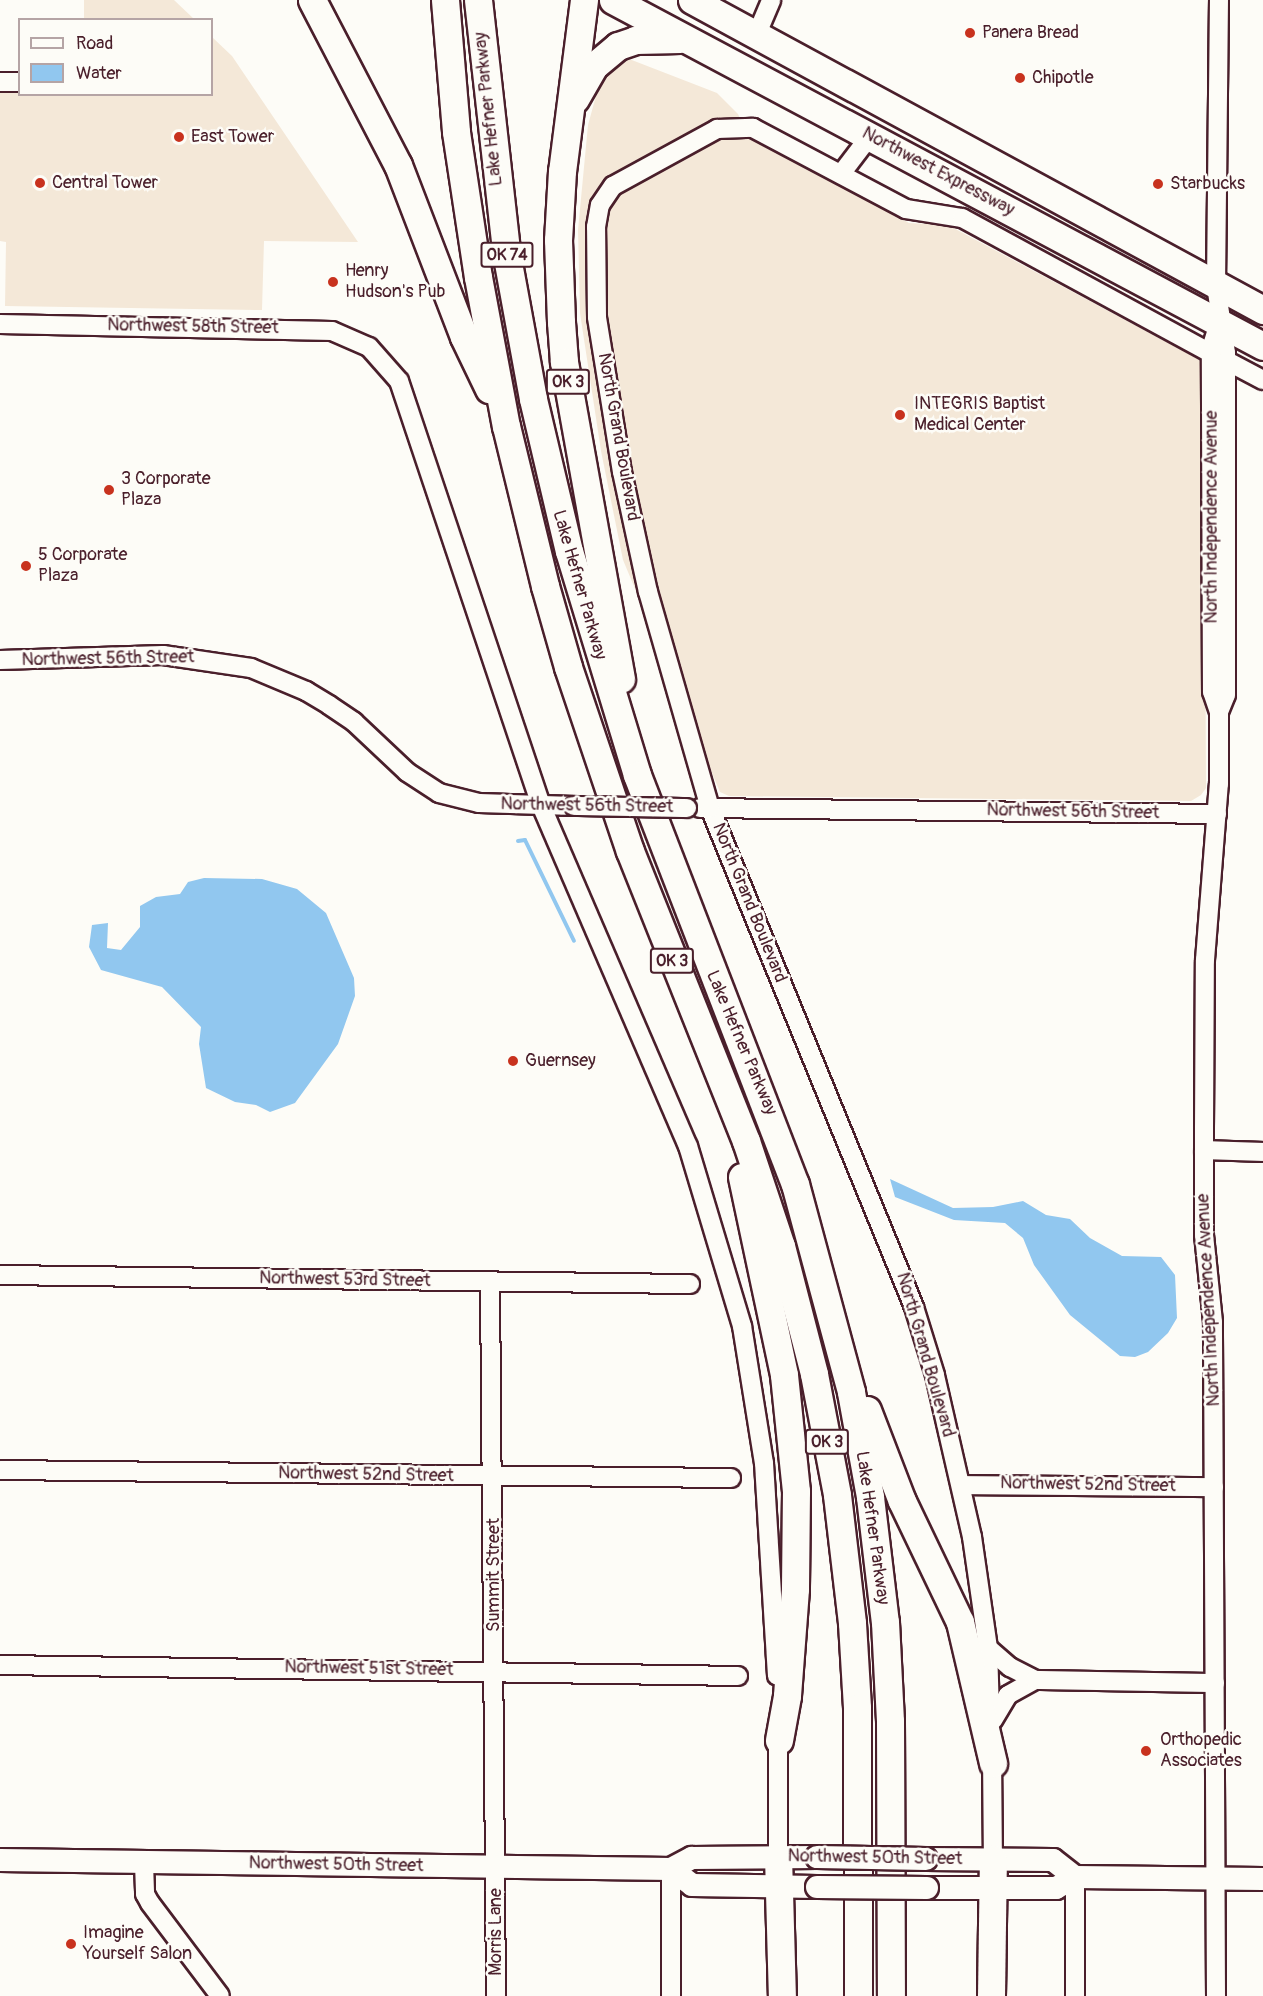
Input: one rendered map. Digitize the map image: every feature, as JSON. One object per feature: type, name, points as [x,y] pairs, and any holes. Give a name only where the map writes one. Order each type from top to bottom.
[{"type":"highway","name":"OK 3","points":[[312,0],[398,165],[464,337],[506,426]]},
{"type":"highway","name":"Lake Hefner Parkway","points":[[445,0],[456,132],[478,277],[506,426],[545,586],[594,748],[673,962],[719,1070],[750,1151],[793,1289],[837,1495],[857,1708],[858,1996]]},
{"type":"highway","name":"Lake Hefner Parkway","points":[[478,0],[495,168],[533,399],[568,551],[637,775],[694,928],[776,1126],[839,1340],[868,1486],[885,1622],[890,1721],[891,1996]]},
{"type":"highway","name":"OK 3","points":[[584,0],[573,103],[562,171],[558,240],[564,362],[637,775]]},
{"type":"highway","name":"Northwest Expressway","points":[[613,0],[1263,346]]},
{"type":"highway","name":"Northwest Expressway","points":[[692,0],[843,85],[1263,310]]},
{"type":"highway","points":[[573,103],[594,66],[618,46],[650,38],[684,39]]},
{"type":"highway","points":[[719,56],[825,93],[833,93],[843,85]]},
{"type":"highway","points":[[870,136],[888,128],[937,136]]},
{"type":"highway","points":[[719,1070],[775,1326],[792,1424],[796,1491],[795,1589],[787,1696],[778,1740]]},
{"type":"highway","points":[[839,1340],[902,1501],[960,1622],[993,1763]]},
{"type":"highway","points":[[778,1856],[782,1996]]},
{"type":"highway","points":[[991,1996],[993,1859]]},
{"type":"main road","name":"Northwest 50th Street","points":[[0,1860],[671,1869],[692,1858],[778,1856],[993,1859],[1053,1860],[1075,1877]]},
{"type":"main road","name":"Northwest 50th Street","points":[[671,1869],[692,1885],[994,1890],[1056,1888],[1075,1877],[1263,1879]]},
{"type":"street","points":[[756,36],[771,0]]},
{"type":"street","name":"North Independence Avenue","points":[[1216,1996],[1213,1322],[1204,1251],[1204,1150],[1205,960],[1217,814],[1219,712],[1226,695],[1219,322],[1216,285],[1219,0]]},
{"type":"street","points":[[0,82],[18,82]]},
{"type":"street","name":"North Grand Boulevard","points":[[841,174],[764,132],[733,126],[717,129],[613,186],[600,205],[596,226],[597,317],[622,472],[648,592],[710,808],[890,1239],[935,1375],[961,1485],[988,1648],[993,1763],[993,1859]]},
{"type":"street","points":[[841,174],[870,136]]},
{"type":"street","name":"Northwest Expressway","points":[[841,174],[906,210],[962,219],[1263,380]]},
{"type":"street","name":"Northwest 58th Street","points":[[0,324],[332,331],[359,340],[380,356],[399,381],[541,805]]},
{"type":"street","name":"Northwest 56th Street","points":[[0,660],[163,655],[251,668],[280,678],[329,705],[354,722],[407,772],[440,794],[479,803],[687,808],[1217,814]]},
{"type":"street","points":[[541,805],[688,1146],[742,1326],[764,1463],[772,1552],[778,1740],[778,1856]]},
{"type":"street","points":[[1204,1150],[1263,1152]]},
{"type":"street","name":"Northwest 53rd Street","points":[[0,1275],[690,1284]]},
{"type":"street","name":"Summit Street","points":[[490,1282],[494,1476],[496,1867]]},
{"type":"street","name":"Northwest 52nd Street","points":[[0,1470],[731,1478]]},
{"type":"street","name":"Northwest 52nd Street","points":[[961,1485],[1214,1487]]},
{"type":"street","points":[[988,1648],[1010,1667],[1035,1680],[1215,1683]]},
{"type":"street","name":"Northwest 51st Street","points":[[0,1665],[738,1676]]},
{"type":"street","points":[[991,1725],[998,1706],[1008,1695],[1035,1680]]},
{"type":"street","points":[[144,1863],[145,1894],[150,1903],[220,1996]]},
{"type":"street","name":"Morris Lane","points":[[496,1867],[496,1996]]},
{"type":"street","points":[[671,1869],[671,1996]]},
{"type":"street","points":[[1075,1877],[1075,1996]]},
{"type":"shaded area","points":[[84,0],[174,0],[193,18],[84,18]]},
{"type":"shaded area","points":[[213,38],[232,56],[358,242],[264,241],[262,310],[5,306],[6,242],[0,241],[0,89],[18,89],[18,96],[213,96]]},
{"type":"shaded area","name":"INTEGRIS Baptist Medical Center","points":[[624,57],[717,93],[738,114],[748,137],[909,223],[948,225],[1198,359],[1204,366],[1206,788],[1201,795],[1191,801],[729,796],[720,792],[623,560],[601,451],[580,313],[578,230],[588,125],[599,85],[611,65]]},
{"type":"water","points":[[204,878],[262,879],[297,889],[326,913],[354,978],[355,996],[338,1044],[295,1103],[270,1112],[256,1105],[235,1102],[206,1088],[199,1044],[201,1027],[162,987],[101,970],[89,947],[92,925],[108,923],[107,948],[121,950],[140,927],[140,906],[156,897],[180,894],[188,882]]},
{"type":"water","points":[[890,1179],[953,1208],[993,1207],[1023,1201],[1046,1215],[1070,1219],[1090,1238],[1122,1256],[1161,1257],[1175,1275],[1177,1318],[1168,1333],[1148,1352],[1135,1357],[1120,1356],[1070,1315],[1034,1265],[1023,1238],[1005,1223],[954,1220],[895,1197]]},
{"type":"waterway","points":[[518,841],[525,840],[574,941]]},
{"type":"place","name":"Panera Bread","points":[[970,33]]},
{"type":"place","name":"Chipotle","points":[[1020,78]]},
{"type":"place","name":"East Tower","points":[[179,137]]},
{"type":"place","name":"Central Tower","points":[[40,183]]},
{"type":"place","name":"Starbucks","points":[[1158,184]]},
{"type":"place","name":"Henry Hudson's Pub","points":[[333,282]]},
{"type":"place","name":"INTEGRIS Baptist Medical Center","points":[[900,415]]},
{"type":"place","name":"3 Corporate Plaza","points":[[109,490]]},
{"type":"place","name":"5 Corporate Plaza","points":[[26,566]]},
{"type":"place","name":"Guernsey","points":[[513,1061]]},
{"type":"place","name":"Orthopedic Associates","points":[[1146,1751]]},
{"type":"place","name":"Imagine Yourself Salon","points":[[71,1944]]}]
